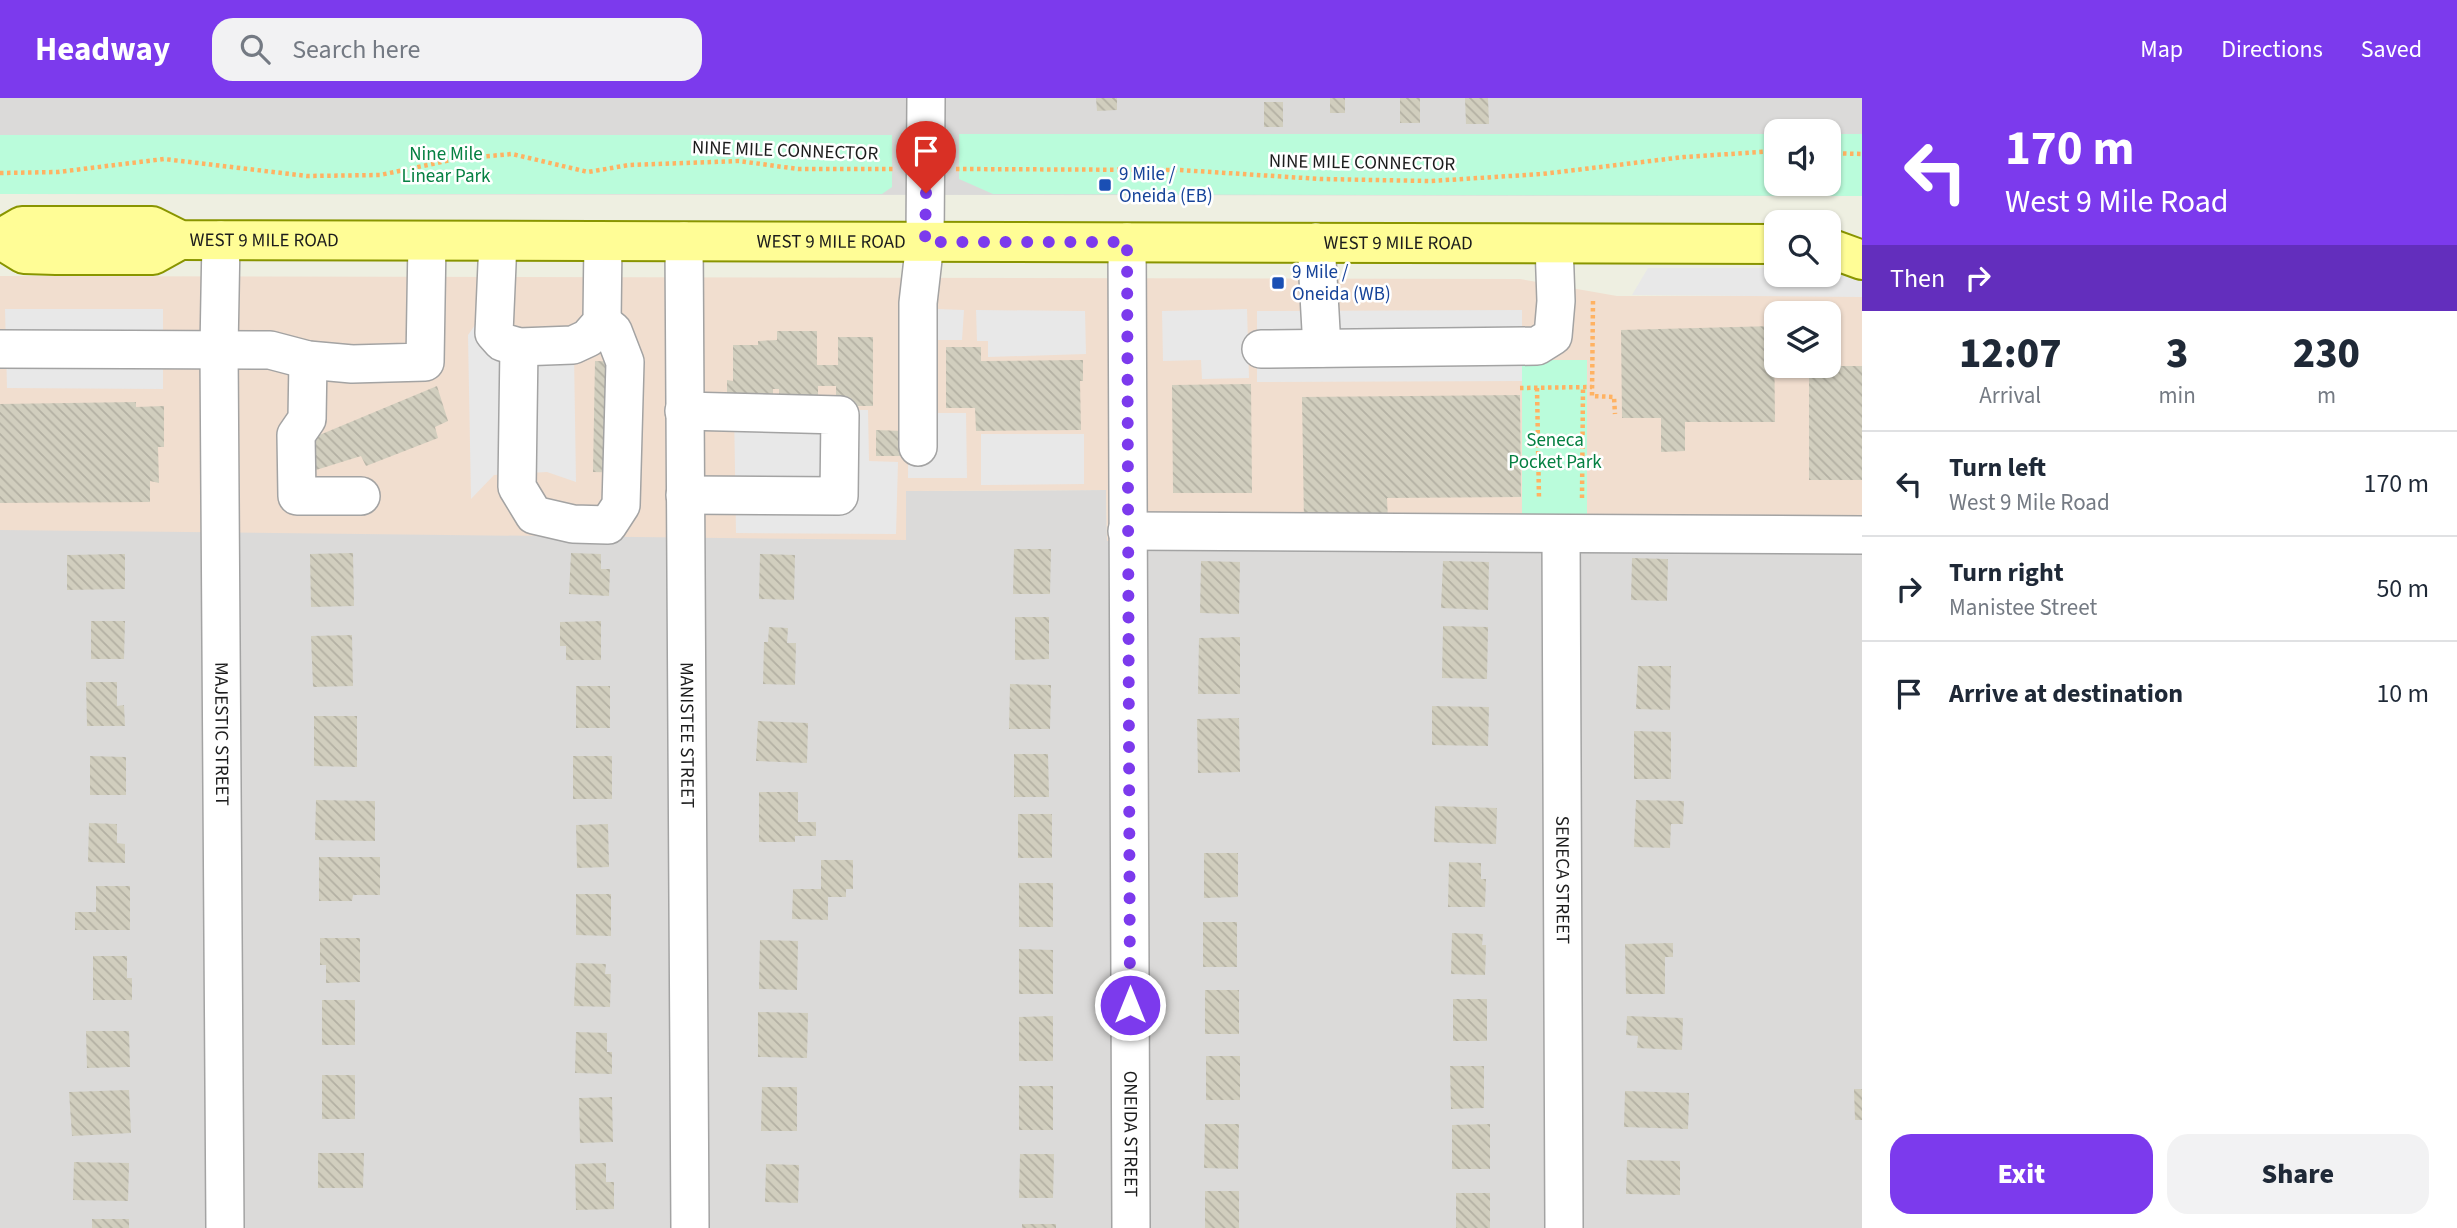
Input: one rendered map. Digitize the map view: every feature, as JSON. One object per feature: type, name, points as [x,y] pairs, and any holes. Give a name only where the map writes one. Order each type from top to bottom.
[{"type":"main road","points":[[1841,237],[1862,231]]},
{"type":"main road","name":"WEST 9 MILE ROAD","points":[[0,239],[24,254],[56,255],[153,255],[180,240],[1764,244]]},
{"type":"main road","points":[[1841,253],[1862,261]]},
{"type":"street","points":[[918,447],[918,303],[925,242],[926,98]]},
{"type":"street","name":"MAJESTIC STREET","points":[[221,240],[219,349],[225,1228]]},
{"type":"street","points":[[0,349],[270,350],[308,360],[352,364],[425,362],[427,240]]},
{"type":"street","points":[[498,240],[494,333],[502,342],[519,347],[573,345],[588,338],[602,322],[603,241]]},
{"type":"street","name":"MANISTEE STREET","points":[[684,241],[690,1228]]},
{"type":"street","name":"ONEIDA STREET","points":[[1127,242],[1131,1228]]},
{"type":"street","points":[[1316,242],[1322,348]]},
{"type":"street","points":[[1261,349],[1537,346],[1553,336],[1556,301],[1554,244]]},
{"type":"street","points":[[519,347],[517,487],[534,514],[573,524],[608,524],[621,505],[625,362],[613,331],[602,322]]},
{"type":"street","points":[[308,360],[307,419],[296,435],[297,496],[360,496]]},
{"type":"street","points":[[684,411],[841,415],[839,496],[685,495]]},
{"type":"street","points":[[1127,531],[1862,536]]},
{"type":"street","name":"SENECA STREET","points":[[1561,534],[1564,1228]]},
{"type":"path","name":"NINE MILE CONNECTOR","points":[[947,169],[1180,170],[1320,179],[1431,181],[1542,174],[1696,156],[1764,152]]},
{"type":"path","points":[[1841,153],[1862,154]]},
{"type":"path","name":"NINE MILE CONNECTOR","points":[[0,173],[58,172],[164,159],[307,176],[380,175],[456,159],[512,154],[589,172],[629,165],[739,160],[798,170],[903,169]]},
{"type":"path","points":[[1593,301],[1592,396],[1614,397],[1615,414]]},
{"type":"path","points":[[1520,388],[1592,387]]},
{"type":"path","points":[[1537,388],[1539,499]]},
{"type":"path","points":[[1582,498],[1583,388]]},
{"type":"shaded area","points":[[0,98],[1862,98],[1862,196],[1841,196],[1841,119],[1764,119],[1764,196],[0,194]]},
{"type":"shaded area","points":[[1648,268],[1764,268],[1764,287],[1841,287],[1841,268],[1862,268],[1862,297],[1632,295]]},
{"type":"shaded area","points":[[0,276],[1520,279],[1617,296],[1862,296],[1862,550],[1107,541],[1106,490],[906,491],[906,540],[0,530]]},
{"type":"shaded area","points":[[909,308],[964,310],[962,340],[932,340],[932,413],[966,413],[967,478],[908,478]]},
{"type":"shaded area","points":[[5,309],[163,309],[163,389],[7,388]]},
{"type":"shaded area","points":[[1247,309],[1249,378],[1202,379],[1201,360],[1163,361],[1162,311]]},
{"type":"shaded area","points":[[976,310],[1085,311],[1086,354],[988,357],[988,341],[977,341]]},
{"type":"shaded area","points":[[1522,310],[1522,381],[1257,382],[1257,311]]},
{"type":"shaded area","points":[[485,311],[499,356],[574,354],[576,482],[547,472],[494,475],[471,499],[468,335]]},
{"type":"shaded area","points":[[734,408],[868,410],[869,461],[898,462],[896,534],[736,533]]},
{"type":"shaded area","points":[[981,434],[1084,434],[1084,484],[981,485]]},
{"type":"shaded area","points":[[1106,490],[1107,540],[1862,550],[1862,1228],[0,1228],[0,529],[906,539],[906,491]]},
{"type":"green space","points":[[959,134],[1764,134],[1764,196],[993,194],[959,179]]},
{"type":"green space","points":[[1841,134],[1862,134],[1862,196],[1841,196]]},
{"type":"green space","name":"Nine Mile Linear Park","points":[[0,135],[892,135],[892,187],[882,194],[0,194]]},
{"type":"green space","name":"Seneca Pocket Park","points":[[1522,360],[1587,360],[1587,522],[1522,522]]},
{"type":"building","points":[[1096,98],[1117,98],[1117,110],[1097,111]]},
{"type":"building","points":[[1330,98],[1345,98],[1345,113],[1330,113]]},
{"type":"building","points":[[1400,98],[1420,98],[1420,123],[1400,123]]},
{"type":"building","points":[[1465,98],[1488,98],[1489,124],[1466,124]]},
{"type":"building","points":[[1264,102],[1283,102],[1283,127],[1264,127]]},
{"type":"building","points":[[1764,326],[1764,378],[1775,378],[1775,422],[1685,422],[1685,451],[1661,452],[1661,418],[1622,418],[1621,330]]},
{"type":"building","points":[[777,331],[817,331],[817,365],[838,365],[838,337],[873,337],[873,406],[836,406],[836,386],[818,386],[818,397],[779,397],[779,389],[773,389],[773,405],[727,406],[727,380],[733,381],[733,345],[758,345],[758,341],[777,340]]},
{"type":"building","points":[[946,347],[981,347],[981,361],[1083,360],[1083,381],[1080,381],[1081,430],[976,431],[975,408],[946,408]]},
{"type":"building","points":[[595,361],[636,362],[634,473],[593,472]]},
{"type":"building","points":[[1841,366],[1862,366],[1862,480],[1809,480],[1809,378],[1841,378]]},
{"type":"building","points":[[1251,384],[1252,493],[1173,493],[1172,385]]},
{"type":"building","points":[[437,386],[448,421],[435,427],[438,438],[366,466],[361,456],[316,470],[305,441]]},
{"type":"building","points":[[1520,395],[1521,497],[1387,498],[1388,522],[1304,523],[1302,397]]},
{"type":"building","points":[[136,402],[136,407],[164,406],[164,447],[158,447],[159,483],[150,481],[150,502],[0,503],[0,404]]},
{"type":"building","points":[[876,430],[903,431],[903,456],[876,456]]},
{"type":"building","points":[[1014,549],[1051,549],[1050,594],[1013,594]]},
{"type":"building","points":[[353,553],[354,606],[311,607],[310,554]]},
{"type":"building","points":[[571,553],[601,554],[601,569],[610,569],[609,596],[569,594]]},
{"type":"building","points":[[125,554],[125,589],[67,590],[67,555]]},
{"type":"building","points":[[760,554],[795,555],[794,600],[759,599]]},
{"type":"building","points":[[1632,558],[1668,559],[1667,601],[1631,600]]},
{"type":"building","points":[[1201,561],[1240,562],[1239,614],[1200,613]]},
{"type":"building","points":[[1443,561],[1489,562],[1488,610],[1441,608]]},
{"type":"building","points":[[1015,617],[1049,617],[1049,659],[1015,660]]},
{"type":"building","points":[[91,621],[125,621],[124,659],[91,659]]},
{"type":"building","points":[[601,621],[601,660],[566,660],[566,646],[560,646],[560,622]]},
{"type":"building","points":[[1443,626],[1488,627],[1487,679],[1442,678]]},
{"type":"building","points":[[769,627],[788,628],[787,643],[796,643],[795,685],[763,684],[764,642],[768,642]]},
{"type":"building","points":[[352,635],[353,686],[313,687],[311,636]]},
{"type":"building","points":[[1240,637],[1240,694],[1198,694],[1199,638]]},
{"type":"building","points":[[1638,666],[1671,666],[1670,710],[1636,709]]},
{"type":"building","points":[[86,682],[117,682],[117,706],[124,705],[125,726],[87,726]]},
{"type":"building","points":[[1010,684],[1051,685],[1050,729],[1009,729]]},
{"type":"building","points":[[576,686],[610,686],[610,728],[576,728]]},
{"type":"building","points":[[1432,706],[1489,707],[1488,746],[1432,745]]},
{"type":"building","points":[[314,716],[357,716],[357,767],[314,766]]},
{"type":"building","points":[[1239,718],[1240,772],[1198,773],[1197,719]]},
{"type":"building","points":[[758,721],[808,723],[807,763],[756,761]]},
{"type":"building","points":[[1634,731],[1671,732],[1671,779],[1634,779]]},
{"type":"building","points":[[1014,754],[1048,754],[1049,797],[1014,797]]},
{"type":"building","points":[[90,756],[126,757],[126,795],[90,795]]},
{"type":"building","points":[[573,756],[612,756],[612,799],[573,799]]},
{"type":"building","points":[[759,792],[798,792],[798,822],[816,822],[816,836],[795,836],[795,842],[759,842]]},
{"type":"building","points":[[316,800],[375,801],[375,841],[315,840]]},
{"type":"building","points":[[1636,800],[1684,801],[1683,824],[1671,824],[1670,848],[1634,847]]},
{"type":"building","points":[[1435,806],[1497,808],[1496,844],[1434,842]]},
{"type":"building","points":[[1018,814],[1052,814],[1052,858],[1018,858]]},
{"type":"building","points":[[89,823],[117,824],[117,843],[125,844],[125,863],[88,862]]},
{"type":"building","points":[[608,824],[609,867],[577,868],[576,825]]},
{"type":"building","points":[[1204,853],[1238,853],[1238,897],[1204,898]]},
{"type":"building","points":[[319,857],[380,857],[380,895],[353,895],[352,901],[319,901]]},
{"type":"building","points":[[821,860],[853,860],[853,889],[846,889],[846,897],[828,897],[828,920],[792,919],[793,889],[821,889]]},
{"type":"building","points":[[1449,862],[1481,863],[1481,879],[1486,879],[1485,907],[1448,907]]},
{"type":"building","points":[[1019,883],[1053,883],[1053,927],[1019,927]]},
{"type":"building","points":[[96,886],[130,886],[130,930],[75,930],[75,912],[96,912]]},
{"type":"building","points":[[576,894],[611,894],[611,936],[576,935]]},
{"type":"building","points":[[1203,922],[1237,922],[1237,967],[1203,967]]},
{"type":"building","points":[[1452,933],[1483,934],[1482,945],[1486,945],[1485,975],[1451,974]]},
{"type":"building","points":[[320,938],[360,938],[360,982],[326,983],[326,965],[320,965]]},
{"type":"building","points":[[760,940],[798,941],[797,990],[759,989]]},
{"type":"building","points":[[1673,943],[1673,957],[1665,957],[1665,994],[1626,994],[1625,944]]},
{"type":"building","points":[[1019,949],[1053,950],[1053,994],[1019,994]]},
{"type":"building","points":[[93,956],[127,956],[127,978],[132,978],[132,1000],[93,1000]]},
{"type":"building","points":[[576,963],[606,964],[605,974],[611,974],[610,1007],[574,1006]]},
{"type":"building","points":[[1205,990],[1239,990],[1239,1034],[1205,1034]]},
{"type":"building","points":[[1453,999],[1487,999],[1487,1041],[1453,1041]]},
{"type":"building","points":[[322,1000],[355,1000],[355,1045],[322,1045]]},
{"type":"building","points":[[758,1012],[808,1013],[807,1058],[758,1057]]},
{"type":"building","points":[[1053,1016],[1053,1061],[1019,1061],[1019,1017]]},
{"type":"building","points":[[1627,1016],[1683,1018],[1682,1050],[1637,1048],[1638,1036],[1626,1035]]},
{"type":"building","points":[[86,1031],[129,1031],[130,1067],[87,1068]]},
{"type":"building","points":[[576,1032],[607,1033],[607,1052],[612,1052],[612,1074],[575,1073]]},
{"type":"building","points":[[1206,1056],[1240,1056],[1240,1100],[1206,1100]]},
{"type":"building","points":[[1450,1066],[1484,1066],[1484,1108],[1451,1109]]},
{"type":"building","points":[[322,1075],[355,1075],[355,1119],[322,1119]]},
{"type":"building","points":[[1019,1086],[1053,1086],[1053,1130],[1019,1130]]},
{"type":"building","points":[[762,1087],[797,1087],[797,1131],[761,1131]]},
{"type":"building","points":[[1854,1089],[1862,1089],[1862,1120],[1855,1120]]},
{"type":"building","points":[[129,1090],[131,1133],[72,1136],[69,1092]]},
{"type":"building","points":[[1625,1091],[1689,1093],[1688,1129],[1624,1127]]},
{"type":"building","points":[[612,1097],[613,1142],[580,1143],[579,1098]]},
{"type":"building","points":[[1205,1124],[1239,1124],[1238,1169],[1204,1168]]},
{"type":"building","points":[[1490,1124],[1490,1169],[1452,1169],[1452,1125]]},
{"type":"building","points":[[318,1153],[364,1153],[363,1188],[318,1188]]},
{"type":"building","points":[[1020,1154],[1054,1154],[1053,1198],[1019,1198]]},
{"type":"building","points":[[1627,1160],[1680,1161],[1680,1195],[1626,1194]]},
{"type":"building","points":[[74,1162],[129,1163],[128,1201],[73,1200]]},
{"type":"building","points":[[606,1163],[606,1182],[614,1182],[614,1209],[576,1210],[575,1164]]},
{"type":"building","points":[[766,1164],[799,1165],[798,1203],[765,1202]]},
{"type":"building","points":[[1205,1191],[1239,1191],[1239,1228],[1205,1228]]},
{"type":"building","points":[[1456,1193],[1490,1193],[1490,1228],[1456,1228]]},
{"type":"building","points":[[92,1219],[129,1219],[129,1228],[92,1228]]},
{"type":"building","points":[[1022,1224],[1056,1224],[1056,1228],[1022,1228]]},
{"type":"place","name":"9 Mile / Oneida (EB)","points":[[1105,185]]},
{"type":"place","name":"9 Mile / Oneida (WB)","points":[[1278,283]]},
{"type":"route","points":[[926,193],[925,242],[1127,242],[1130,1005]]}]
